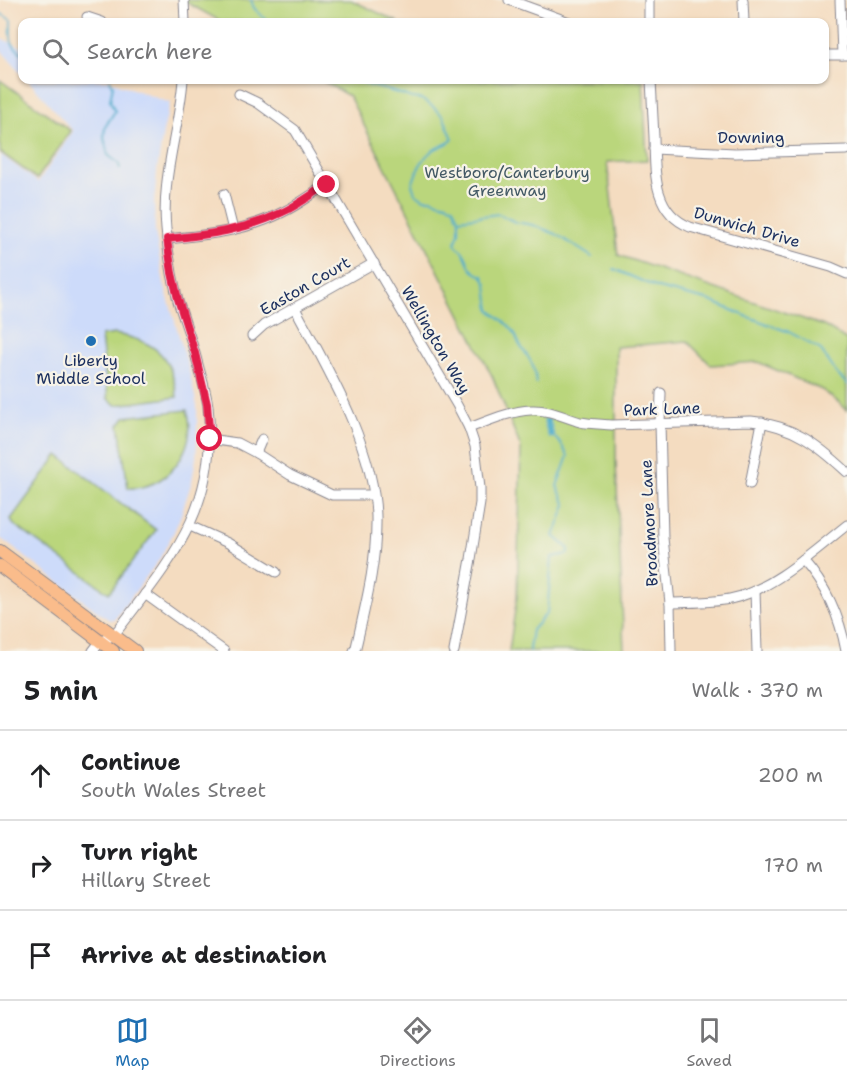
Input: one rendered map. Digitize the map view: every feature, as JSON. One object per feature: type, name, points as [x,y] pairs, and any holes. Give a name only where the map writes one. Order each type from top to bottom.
[{"type":"main road","points":[[0,551],[135,651]]},
{"type":"main road","points":[[0,566],[97,646],[113,651]]},
{"type":"street","points":[[184,0],[184,18]]},
{"type":"street","points":[[509,0],[527,3],[560,18]]},
{"type":"street","points":[[648,0],[649,18]]},
{"type":"street","points":[[743,0],[744,18]]},
{"type":"street","points":[[840,0],[844,55]]},
{"type":"street","points":[[97,646],[114,635],[178,548],[200,500],[209,458],[207,404],[195,353],[178,299],[165,226],[166,182],[183,84]]},
{"type":"street","name":"Dunwich Drive","points":[[651,84],[655,176],[659,192],[669,212],[682,224],[831,267],[847,274]]},
{"type":"street","name":"Wellington Way","points":[[239,94],[258,103],[295,130],[469,428],[475,446],[480,503],[454,651]]},
{"type":"street","name":"Downing","points":[[654,149],[735,153],[847,150]]},
{"type":"street","points":[[167,239],[198,236],[257,224],[285,211],[327,185]]},
{"type":"street","points":[[224,194],[234,230]]},
{"type":"street","name":"Easton Court","points":[[252,336],[264,326],[374,263]]},
{"type":"street","points":[[295,308],[352,419],[370,471],[376,514],[374,565],[354,651]]},
{"type":"street","name":"Broadmore Lane","points":[[661,393],[663,538],[670,603],[671,651]]},
{"type":"street","name":"Park Lane","points":[[469,428],[512,413],[530,410],[555,412],[589,424],[762,422],[777,425],[804,437],[847,472]]},
{"type":"street","points":[[750,484],[762,422]]},
{"type":"street","points":[[210,439],[237,443],[290,475],[332,495],[373,495]]},
{"type":"street","points":[[256,453],[262,439]]},
{"type":"street","points":[[670,603],[718,601],[755,591],[803,560],[847,525]]},
{"type":"street","points":[[190,526],[228,543],[276,572]]},
{"type":"street","points":[[803,560],[829,597],[842,631],[846,651]]},
{"type":"street","points":[[755,591],[758,651]]},
{"type":"street","points":[[145,594],[224,651]]},
{"type":"street","points":[[113,651],[114,635]]},
{"type":"shaded area","points":[[0,38],[18,45],[18,69],[0,49]]},
{"type":"shaded area","name":"Liberty Middle School","points":[[32,84],[119,84],[170,103],[157,170],[154,202],[155,231],[164,284],[197,406],[196,457],[192,481],[181,515],[159,560],[115,619],[109,620],[0,538],[0,154],[38,182],[73,131]]},
{"type":"green space","points":[[182,0],[351,0],[389,18],[215,18]]},
{"type":"green space","points":[[0,80],[71,131],[37,179],[0,152]]},
{"type":"green space","name":"Westboro/Canterbury Greenway","points":[[328,84],[643,84],[647,160],[607,162],[618,255],[824,326],[847,340],[847,411],[822,390],[758,362],[711,365],[687,341],[616,347],[616,463],[624,651],[509,651],[517,597],[521,448],[493,378],[349,96]]},
{"type":"green space","points":[[115,334],[141,341],[160,353],[171,371],[177,397],[116,405],[108,399],[101,336]]},
{"type":"green space","points":[[187,410],[189,434],[186,446],[174,468],[154,483],[128,488],[119,425],[125,417]]},
{"type":"green space","points":[[58,455],[156,530],[109,593],[13,524],[11,519]]},
{"type":"waterway","points":[[251,0],[254,8],[264,18]]},
{"type":"waterway","points":[[0,13],[11,20],[12,43],[18,50]]},
{"type":"waterway","points":[[112,84],[110,101],[115,111],[105,127],[104,138],[108,155],[119,164],[120,169]]},
{"type":"waterway","points":[[367,84],[421,99],[443,116],[453,139],[428,154],[417,171],[412,185],[415,193],[424,199],[433,199],[453,207],[459,219],[459,232],[455,244],[463,252],[471,269],[483,276],[487,285],[490,310],[513,330],[532,364],[536,383]]},
{"type":"waterway","points":[[459,219],[499,214],[515,222],[533,225],[556,234],[592,257]]},
{"type":"waterway","points":[[614,269],[658,288],[710,301],[789,332],[821,350],[837,374],[847,384]]},
{"type":"waterway","points":[[547,421],[551,435]]},
{"type":"waterway","points":[[530,651],[532,630],[547,613],[552,557],[568,554],[569,549],[554,536],[566,505],[557,486],[568,456],[559,441],[551,435]]},
{"type":"place","name":"Liberty Middle School","points":[[91,341]]},
{"type":"route","points":[[210,439],[207,404],[195,353],[178,299],[167,239],[228,232],[257,224],[285,211],[327,185]]}]
